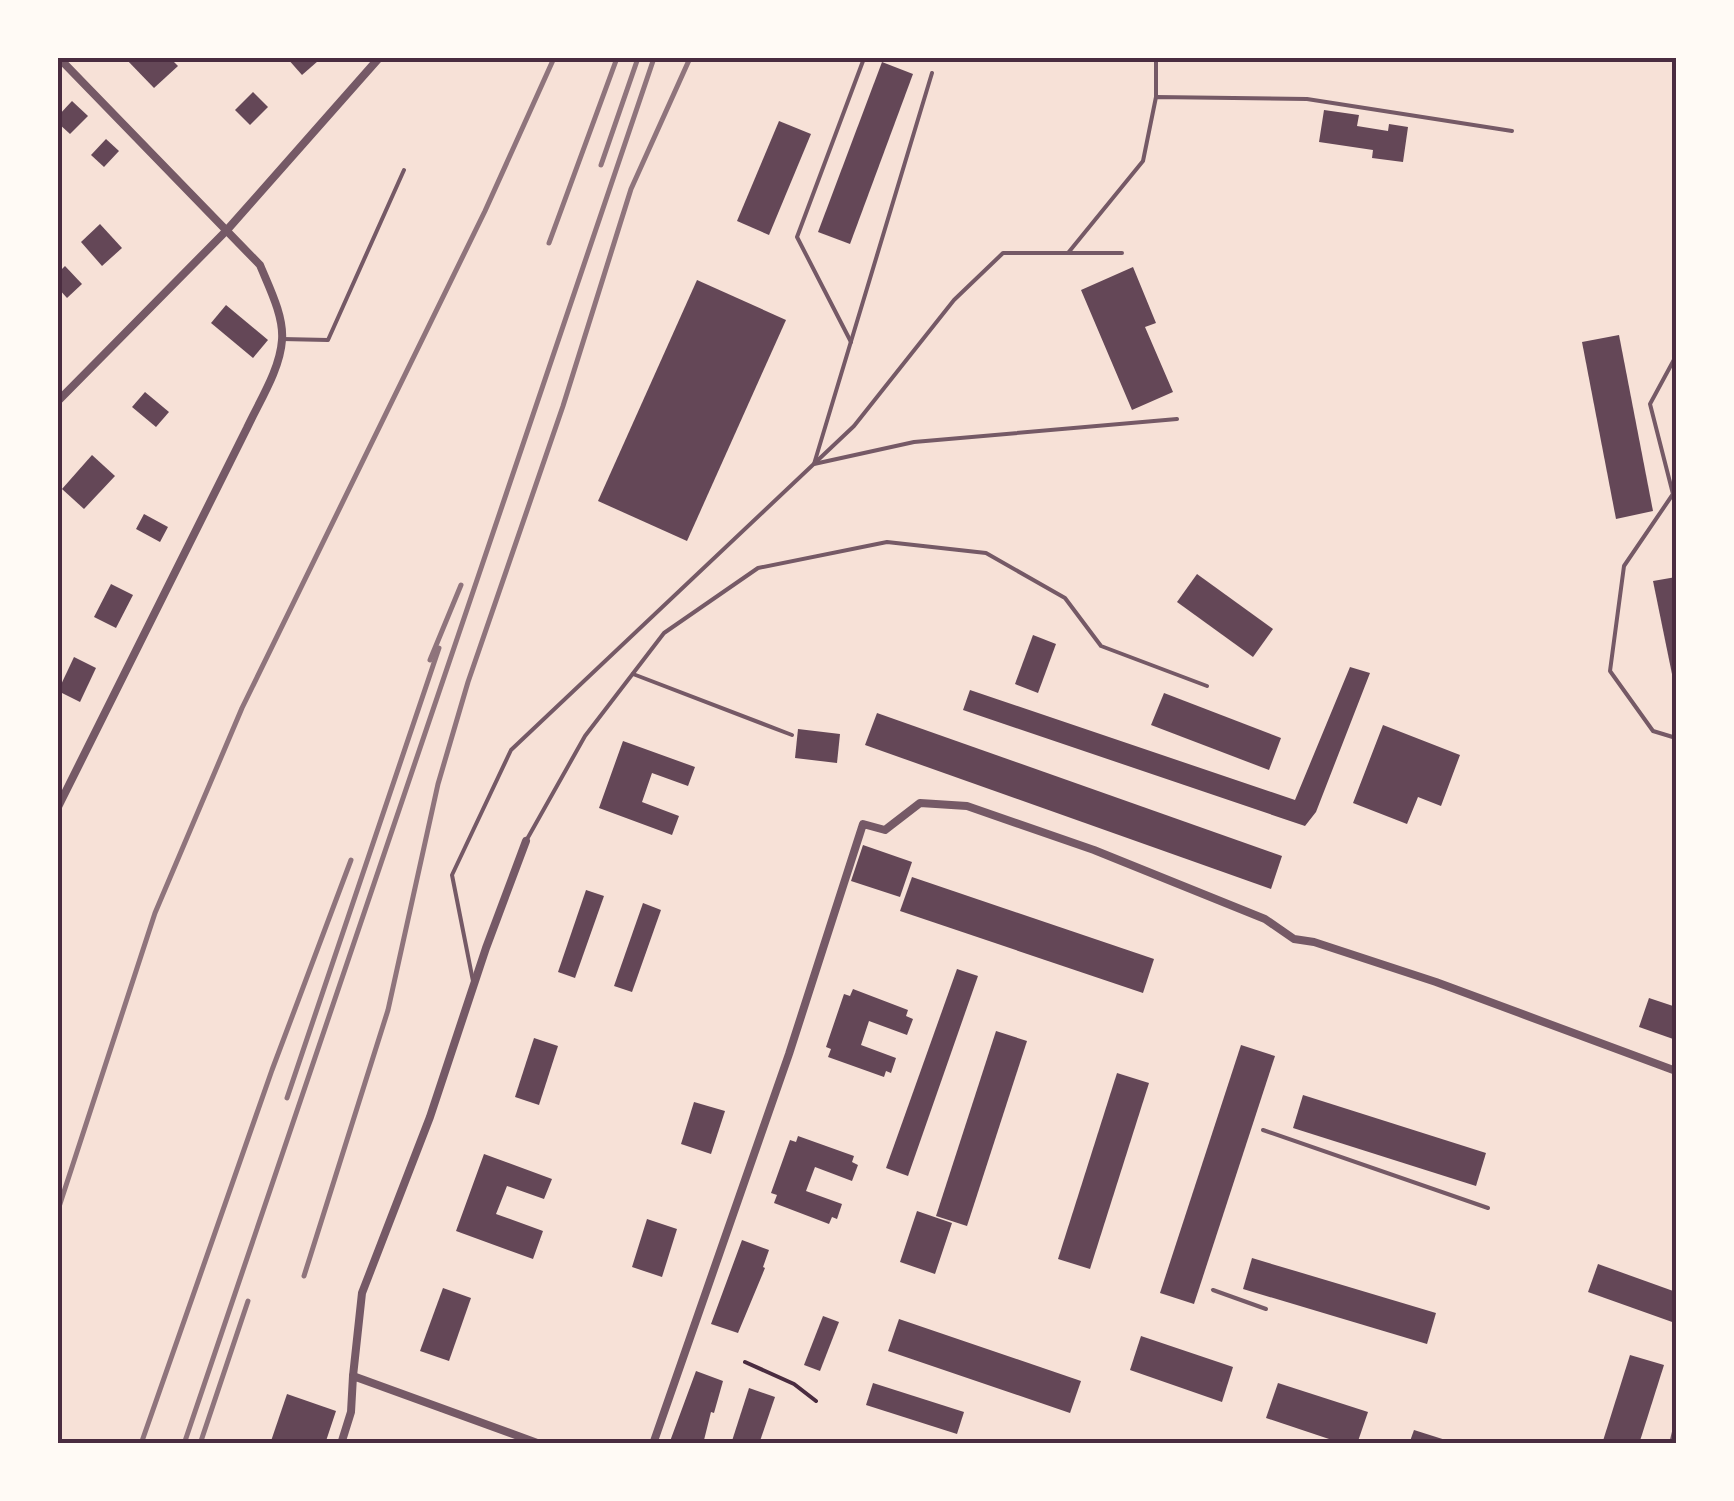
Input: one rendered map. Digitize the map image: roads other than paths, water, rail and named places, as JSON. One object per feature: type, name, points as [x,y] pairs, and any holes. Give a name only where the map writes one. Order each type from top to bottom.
[{"type":"street","points":[[58,808],[247,428],[272,374],[282,339],[274,300],[260,264],[59,58]]},
{"type":"street","points":[[58,401],[227,230],[379,58]]},
{"type":"street","points":[[653,1444],[789,1054],[863,824],[886,830],[920,804],[967,806],[1094,850],[1265,919],[1294,939],[1436,982],[1676,1071]]},
{"type":"street","points":[[340,1444],[352,1412],[362,1293],[430,1117],[526,840]]},
{"type":"street","points":[[353,1376],[540,1444]]},
{"type":"street","points":[[1673,1444],[1676,1432]]},
{"type":"lane","points":[[1068,253],[1143,161],[1156,97],[1156,58]]},
{"type":"lane","points":[[851,342],[797,237],[862,61]]},
{"type":"lane","points":[[814,464],[932,73]]},
{"type":"lane","points":[[1156,97],[1306,98],[1512,131]]},
{"type":"lane","points":[[282,339],[328,340],[404,170]]},
{"type":"lane","points":[[474,986],[452,874],[511,750],[854,426],[954,300],[1003,254],[1122,253]]},
{"type":"lane","points":[[1676,356],[1650,404],[1673,494],[1624,566],[1610,670],[1653,731],[1676,738]]},
{"type":"lane","points":[[814,464],[914,442],[1177,419]]},
{"type":"lane","points":[[526,840],[585,736],[664,634],[758,568],[888,542],[986,552],[1064,598],[1101,646],[1207,686]]},
{"type":"lane","points":[[633,674],[792,735]]},
{"type":"lane","points":[[1263,1130],[1488,1208]]},
{"type":"lane","points":[[1212,1290],[1266,1309]]},
{"type":"railway","points":[[58,1210],[155,913],[242,708],[485,211],[554,58]]},
{"type":"railway","points":[[549,243],[617,58]]},
{"type":"railway","points":[[601,165],[638,58]]},
{"type":"railway","points":[[184,1444],[654,58]]},
{"type":"railway","points":[[304,1276],[388,1010],[438,784],[468,682],[563,406],[631,189],[690,58]]},
{"type":"railway","points":[[430,660],[461,585]]},
{"type":"railway","points":[[287,1098],[439,648]]},
{"type":"railway","points":[[141,1444],[272,1070],[351,860]]},
{"type":"railway","points":[[200,1444],[248,1301]]}]
